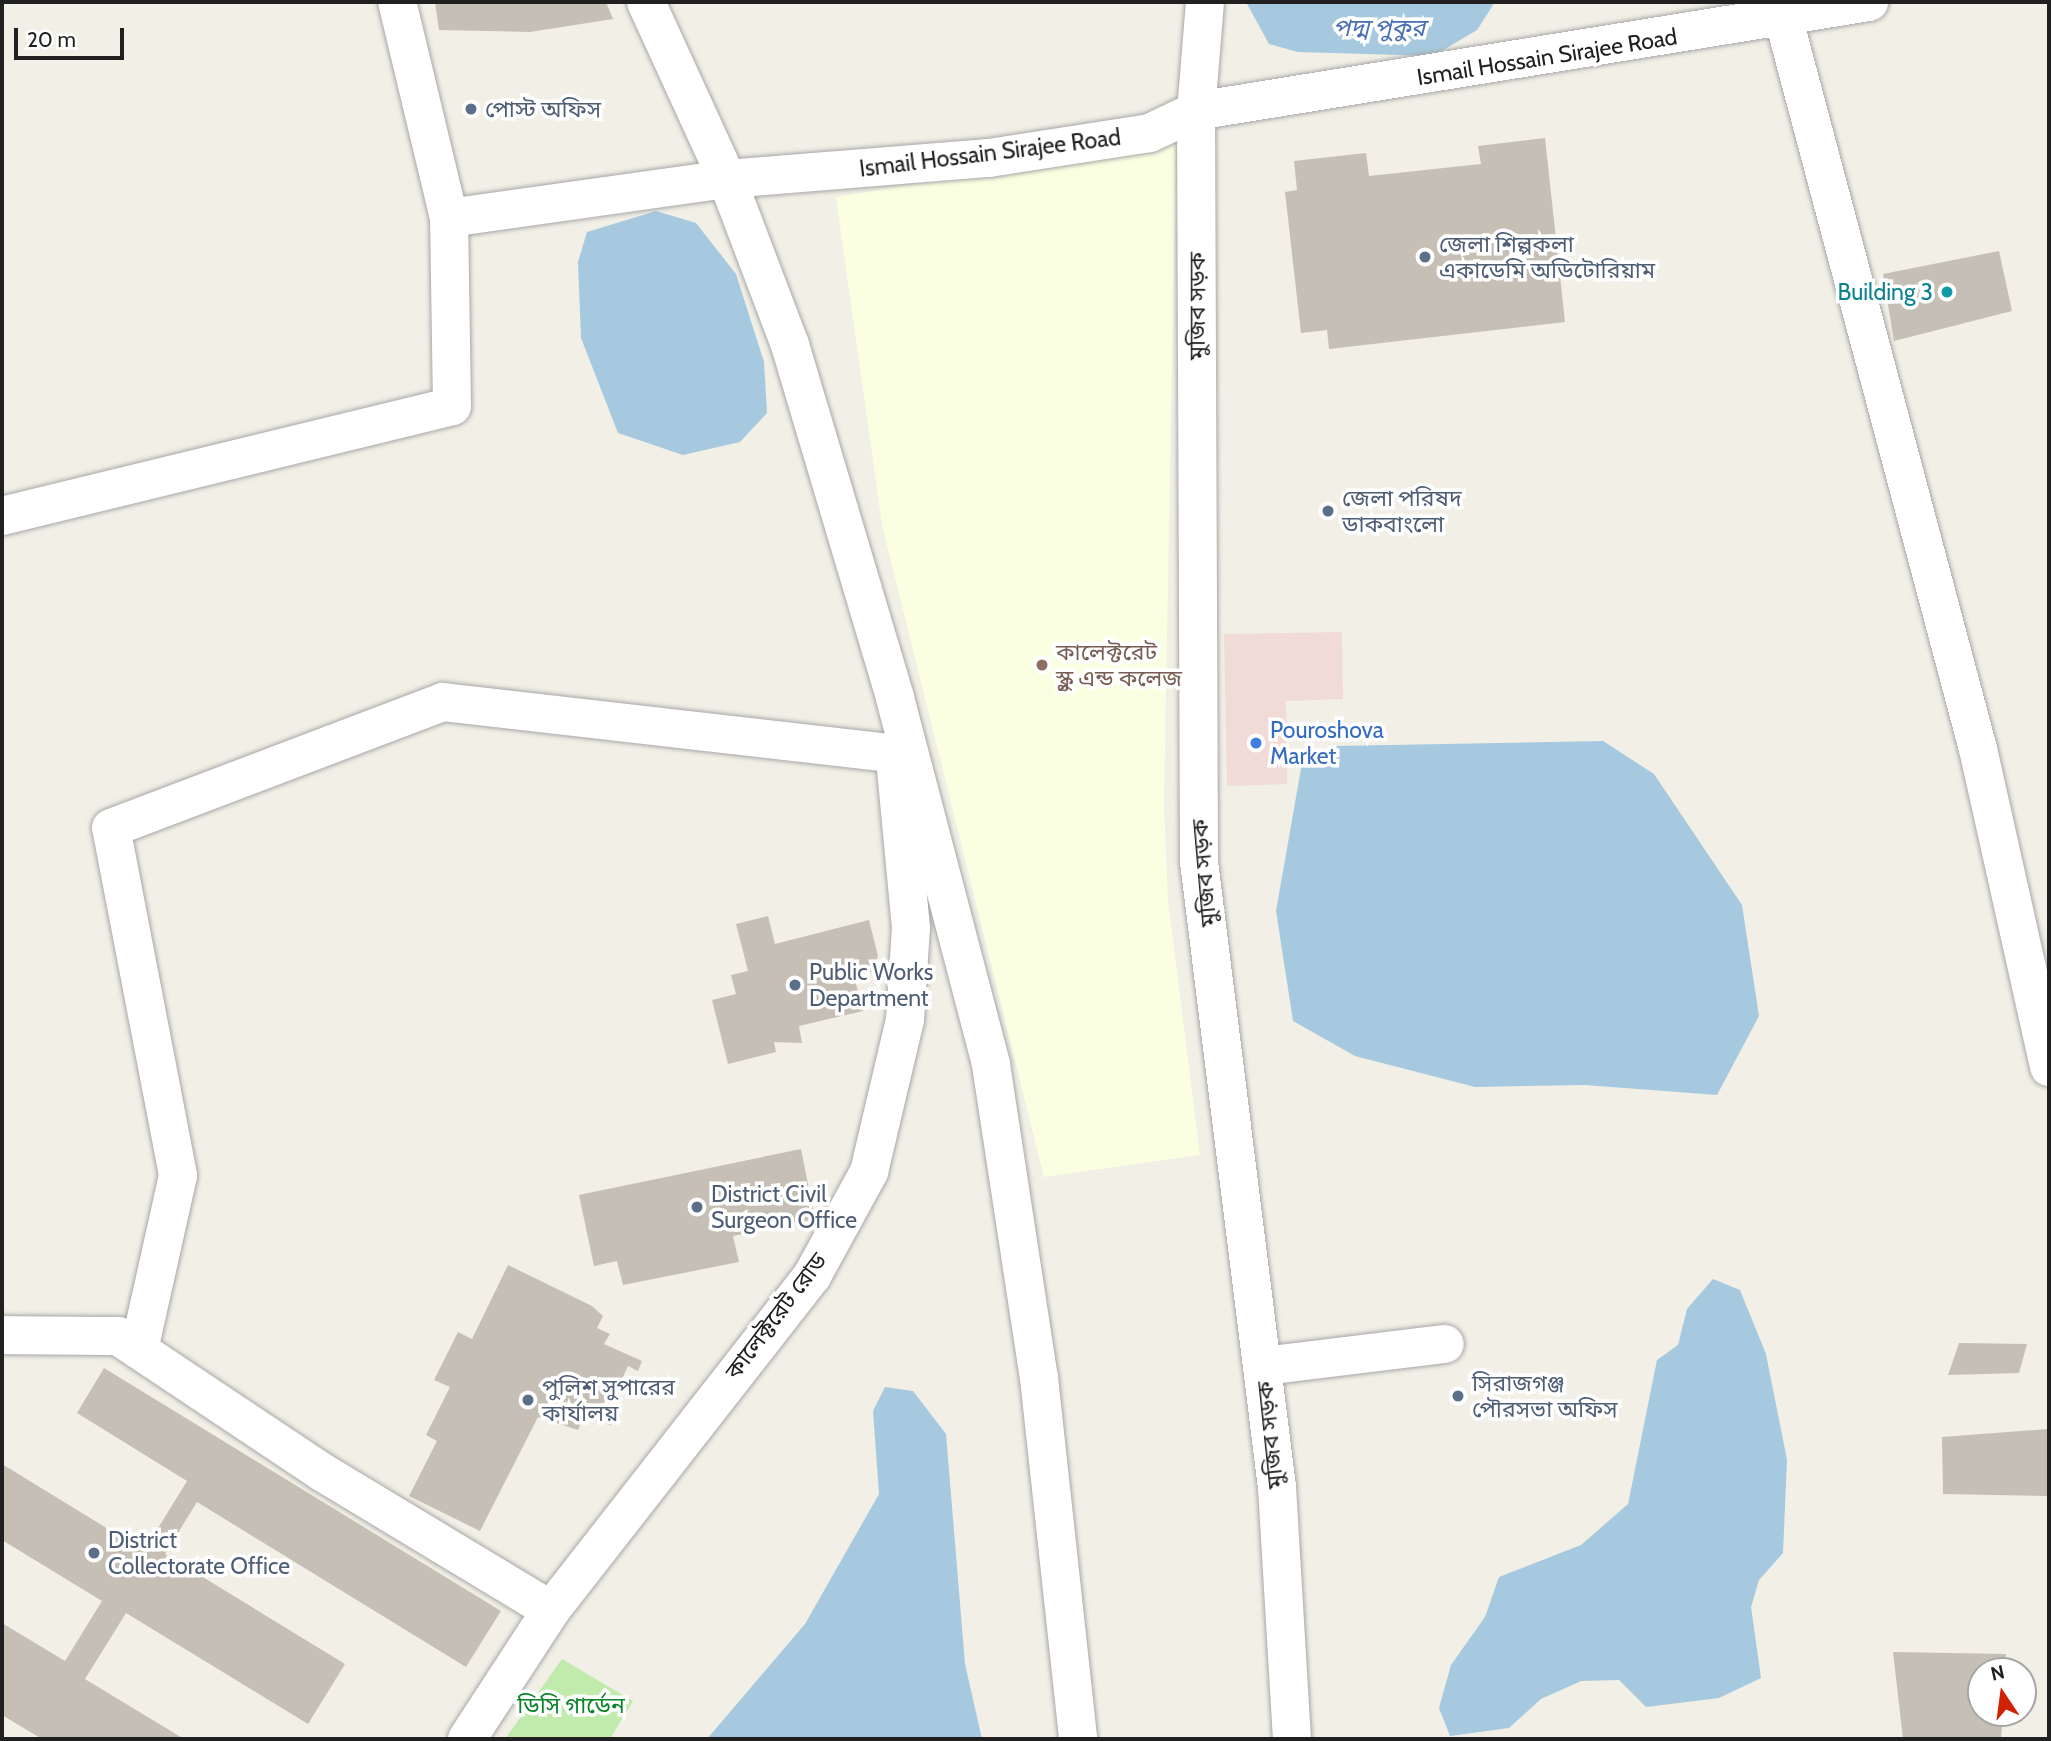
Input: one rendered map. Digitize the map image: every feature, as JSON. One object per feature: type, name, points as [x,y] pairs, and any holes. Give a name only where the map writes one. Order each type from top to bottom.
[{"type":"street","points":[[2,516],[453,406],[449,219],[397,2]]},
{"type":"street","points":[[646,2],[727,179],[790,345],[895,698],[991,1065],[1039,1378],[1078,1739]]},
{"type":"street","name":"মুজিব সড়ক","points":[[1205,2],[1196,111],[1199,862],[1263,1366],[1292,1739]]},
{"type":"street","name":"Ismail Hossain Sirajee Road","points":[[449,219],[727,179],[989,158],[1150,133],[1196,111],[1784,20],[1869,2]]},
{"type":"street","points":[[1784,20],[1978,749],[2049,1067]]},
{"type":"street","name":"কালেক্টরেট রোড","points":[[467,1739],[551,1610],[812,1276],[869,1172],[905,1020],[911,928],[896,754],[895,698]]},
{"type":"street","points":[[139,1350],[178,1175],[111,828],[443,702],[896,754]]},
{"type":"street","points":[[2,1335],[118,1336],[322,1472],[551,1610]]},
{"type":"street","points":[[1263,1366],[1445,1344]]},
{"type":"shaded area","name":"কালেক্টরেট স্কুল এন্ড কলেজ","points":[[1176,143],[1164,805],[1168,901],[1200,1155],[1044,1177],[882,525],[836,197]]},
{"type":"shaded area","name":"Pouroshova Market","points":[[1342,632],[1343,699],[1286,701],[1287,784],[1227,786],[1224,634]]},
{"type":"green space","name":"ডিসি গার্ডেন","points":[[562,1659],[633,1701],[610,1739],[505,1739]]},
{"type":"water","name":"পদ্ম পুকুর","points":[[1246,2],[1495,2],[1477,30],[1433,56],[1298,52],[1269,44]]},
{"type":"water","points":[[656,211],[696,223],[736,274],[764,362],[767,413],[740,442],[683,455],[618,433],[581,338],[578,262],[587,232]]},
{"type":"water","points":[[1603,741],[1654,774],[1742,905],[1759,1016],[1717,1095],[1585,1085],[1475,1087],[1355,1056],[1293,1021],[1276,911],[1302,763],[1335,746]]},
{"type":"water","points":[[1713,1279],[1740,1290],[1766,1354],[1787,1460],[1783,1553],[1759,1580],[1751,1607],[1761,1678],[1719,1698],[1646,1707],[1619,1680],[1581,1681],[1541,1699],[1509,1728],[1450,1736],[1439,1708],[1451,1665],[1485,1617],[1499,1577],[1581,1545],[1628,1504],[1657,1360],[1678,1345],[1687,1309]]},
{"type":"water","points":[[885,1387],[913,1391],[946,1434],[965,1664],[982,1739],[707,1739],[805,1624],[879,1494],[873,1411]]},
{"type":"building","points":[[435,2],[606,2],[613,19],[530,32],[439,30]]},
{"type":"building","name":"জেলা শিল্পকলা একাডেমি অডিটোরিয়াম","points":[[1545,138],[1565,322],[1329,349],[1327,330],[1301,333],[1285,192],[1297,190],[1294,161],[1366,153],[1369,176],[1481,164],[1478,146]]},
{"type":"building","name":"Building 3","points":[[1999,251],[2012,311],[1894,341],[1883,274]]},
{"type":"building","name":"Public Works Department","points":[[768,916],[775,944],[869,920],[878,956],[872,972],[854,976],[863,1011],[799,1026],[802,1043],[774,1042],[776,1052],[728,1064],[712,1000],[736,994],[731,975],[748,971],[736,924]]},
{"type":"building","name":"District Civil Surgeon Office","points":[[801,1149],[815,1219],[733,1236],[739,1262],[623,1285],[617,1261],[594,1266],[579,1195]]},
{"type":"building","name":"পুলিশ সুপারের কার্যালয়","points":[[508,1265],[592,1306],[603,1316],[597,1328],[610,1334],[604,1344],[642,1361],[638,1371],[628,1366],[607,1412],[615,1416],[611,1425],[583,1419],[578,1430],[538,1417],[480,1531],[409,1496],[437,1441],[426,1435],[450,1387],[434,1380],[458,1332],[472,1339]]},
{"type":"building","points":[[1959,1343],[2027,1344],[2019,1373],[1948,1375]]},
{"type":"building","name":"District Collectorate Office","points":[[104,1368],[501,1611],[466,1667],[197,1502],[165,1554],[345,1664],[308,1724],[126,1613],[85,1679],[184,1739],[42,1739],[2,1715],[2,1623],[65,1661],[102,1601],[2,1540],[2,1464],[144,1551],[187,1481],[77,1413]]},
{"type":"building","points":[[2049,1429],[2049,1496],[1943,1494],[1942,1437]]},
{"type":"building","points":[[1893,1652],[2006,1654],[2006,1657],[1967,1657],[1967,1727],[2002,1727],[2001,1739],[1903,1739]]},
{"type":"place","name":"পোস্ট অফিস","points":[[471,109]]},
{"type":"place","name":"জেলা শিল্পকলা একাডেমি অডিটোরিয়াম","points":[[1425,257]]},
{"type":"place","name":"Building 3","points":[[1947,292]]},
{"type":"place","name":"জেলা পরিষদ ডাকবাংলো","points":[[1328,511]]},
{"type":"place","name":"কালেক্টরেট স্কুল এন্ড কলেজ","points":[[1042,665]]},
{"type":"place","name":"Pouroshova Market","points":[[1256,743]]},
{"type":"place","name":"Public Works Department","points":[[795,985]]},
{"type":"place","name":"District Civil Surgeon Office","points":[[697,1207]]},
{"type":"place","name":"সিরাজগঞ্জ পৌরসভা অফিস","points":[[1458,1396]]},
{"type":"place","name":"পুলিশ সুপারের কার্যালয়","points":[[528,1400]]},
{"type":"place","name":"District Collectorate Office","points":[[94,1553]]}]
